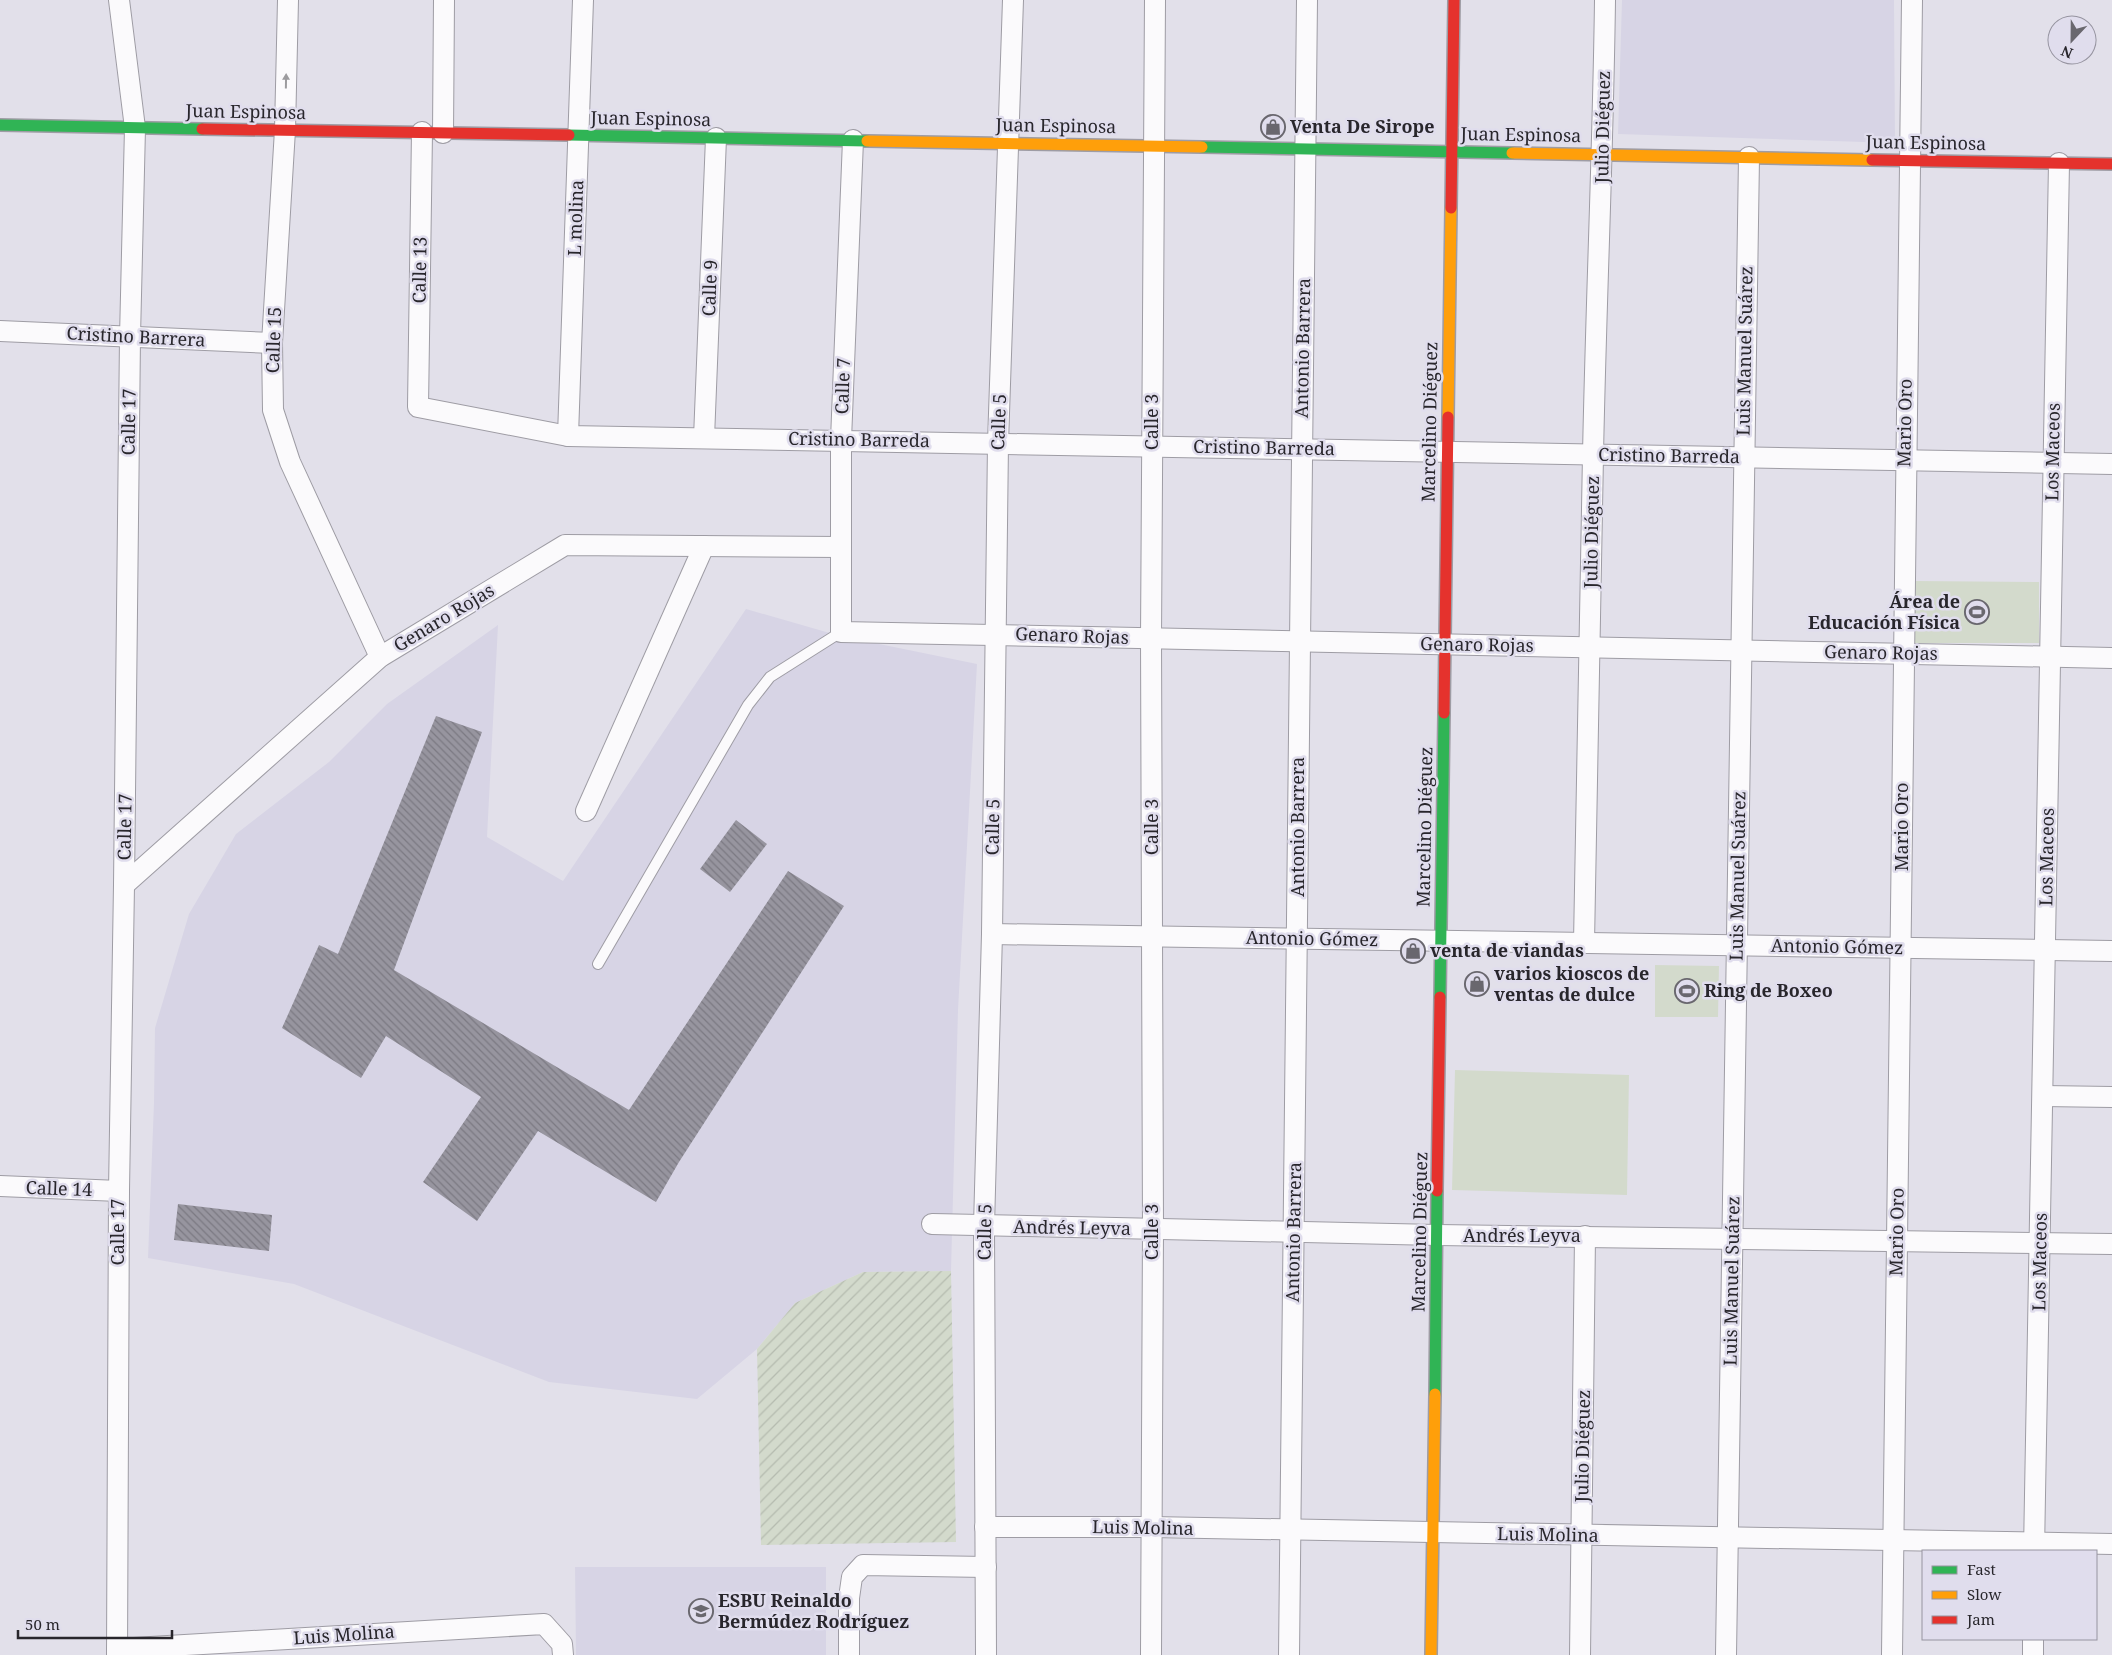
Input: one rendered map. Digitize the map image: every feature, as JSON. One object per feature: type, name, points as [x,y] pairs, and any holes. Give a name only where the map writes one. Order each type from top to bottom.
[{"type":"street","name":"Calle 17","points":[[117,1652],[119,1192],[130,337],[135,128],[119,0]]},
{"type":"street","name":"Calle 15","points":[[288,0],[285,130],[272,343],[273,410],[290,462],[380,657]]},
{"type":"street","points":[[443,133],[444,0]]},
{"type":"street","name":"L molina","points":[[568,436],[583,0]]},
{"type":"street","name":"Calle 5","points":[[986,1655],[984,1226],[992,934],[998,443],[1012,0]]},
{"type":"street","name":"Calle 3","points":[[1151,1655],[1153,1230],[1151,638],[1155,0]]},
{"type":"street","name":"Antonio Barrera","points":[[1289,1655],[1301,449],[1308,0]]},
{"type":"street","name":"Marcelino Diéguez","points":[[1431,1655],[1454,0]]},
{"type":"street","name":"Julio Diéguez","points":[[1584,943],[1591,647],[1593,454],[1603,154],[1605,0]]},
{"type":"street","name":"Mario Oro","points":[[1892,1655],[1912,0]]},
{"type":"street","name":"Juan Espinosa","points":[[0,125],[1009,142],[2112,164]]},
{"type":"street","name":"Calle 13","points":[[418,407],[422,132]]},
{"type":"street","name":"Calle 9","points":[[704,438],[716,138]]},
{"type":"street","name":"Calle 7","points":[[841,632],[841,440],[853,140]]},
{"type":"street","name":"Luis Manuel Suárez","points":[[1726,1655],[1749,157]]},
{"type":"street","name":"Los Maceos","points":[[2034,1547],[2052,463],[2059,162]]},
{"type":"street","name":"Cristino Barrera","points":[[0,331],[272,343]]},
{"type":"street","name":"Cristino Barreda","points":[[418,407],[568,436],[2112,464]]},
{"type":"street","name":"Genaro Rojas","points":[[124,886],[380,657],[565,545],[841,547]]},
{"type":"street","points":[[586,810],[704,546]]},
{"type":"street","name":"Genaro Rojas","points":[[841,632],[2112,658]]},
{"type":"street","name":"Antonio Gómez","points":[[992,934],[2112,951]]},
{"type":"street","points":[[2042,1096],[2112,1097]]},
{"type":"street","name":"Calle 14","points":[[0,1186],[119,1192]]},
{"type":"street","name":"Andrés Leyva","points":[[932,1224],[1437,1235],[2112,1244]]},
{"type":"street","name":"Julio Diéguez","points":[[1580,1655],[1585,1236]]},
{"type":"street","name":"Luis Molina","points":[[985,1527],[1151,1527],[1291,1531],[1894,1540],[2034,1547],[2112,1544]]},
{"type":"street","points":[[849,1655],[849,1598],[852,1577],[864,1565],[986,1567]]},
{"type":"street","name":"Luis Molina","points":[[117,1652],[544,1624],[563,1650]]},
{"type":"street","points":[[2033,1640],[2033,1655]]},
{"type":"lane","points":[[598,964],[748,706],[770,677],[841,632]]},
{"type":"shaded area","points":[[1622,0],[1894,0],[1895,143],[1618,134]]},
{"type":"shaded area","name":"Área de Educación Física","points":[[1915,581],[2039,582],[2039,643],[1915,643]]},
{"type":"shaded area","points":[[746,609],[840,636],[977,664],[958,1010],[951,1271],[863,1272],[795,1303],[757,1349],[697,1399],[549,1382],[294,1284],[148,1258],[155,1028],[189,914],[236,834],[329,762],[387,704],[498,625],[487,837],[563,881]]},
{"type":"shaded area","name":"Ring de Boxeo","points":[[1655,965],[1719,966],[1718,1017],[1655,1017]]},
{"type":"shaded area","points":[[1455,1070],[1629,1075],[1627,1195],[1452,1190]]},
{"type":"shaded area","points":[[951,1271],[956,1542],[761,1545],[757,1349],[795,1303],[863,1272]]},
{"type":"shaded area","name":"ESBU Reinaldo Bermúdez Rodríguez","points":[[575,1567],[826,1567],[826,1655],[576,1655]]},
{"type":"building","points":[[436,716],[482,732],[394,970],[629,1110],[788,871],[844,906],[679,1162],[656,1202],[538,1131],[477,1221],[423,1182],[481,1097],[386,1036],[361,1078],[282,1028],[319,945],[338,954]]},
{"type":"building","points":[[736,820],[767,844],[730,892],[700,869]]},
{"type":"building","points":[[178,1204],[272,1215],[269,1251],[174,1240]]},
{"type":"traffic: fast","points":[[0,125],[202,129]]},
{"type":"traffic: fast","points":[[569,135],[867,141]]},
{"type":"traffic: fast","points":[[1202,147],[1512,153]]},
{"type":"traffic: fast","points":[[1440,997],[1444,713]]},
{"type":"traffic: fast","points":[[1435,1394],[1437,1191]]},
{"type":"traffic: slow","points":[[867,141],[1202,147]]},
{"type":"traffic: slow","points":[[1512,153],[1872,160]]},
{"type":"traffic: slow","points":[[1448,417],[1451,208]]},
{"type":"traffic: slow","points":[[1431,1655],[1435,1394]]},
{"type":"traffic: jam","points":[[1451,208],[1454,0]]},
{"type":"traffic: jam","points":[[202,129],[569,135]]},
{"type":"traffic: jam","points":[[1872,160],[2112,164]]},
{"type":"traffic: jam","points":[[1444,713],[1448,417]]},
{"type":"traffic: jam","points":[[1437,1191],[1440,997]]},
{"type":"place","name":"Venta De Sirope","points":[[1273,127]]},
{"type":"place","name":"Área de Educación Física","points":[[1977,612]]},
{"type":"place","name":"venta de viandas","points":[[1413,951]]},
{"type":"place","name":"varios kioscos de ventas de dulce","points":[[1477,984]]},
{"type":"place","name":"Ring de Boxeo","points":[[1687,991]]},
{"type":"place","name":"ESBU Reinaldo Bermúdez Rodríguez","points":[[701,1611]]}]
